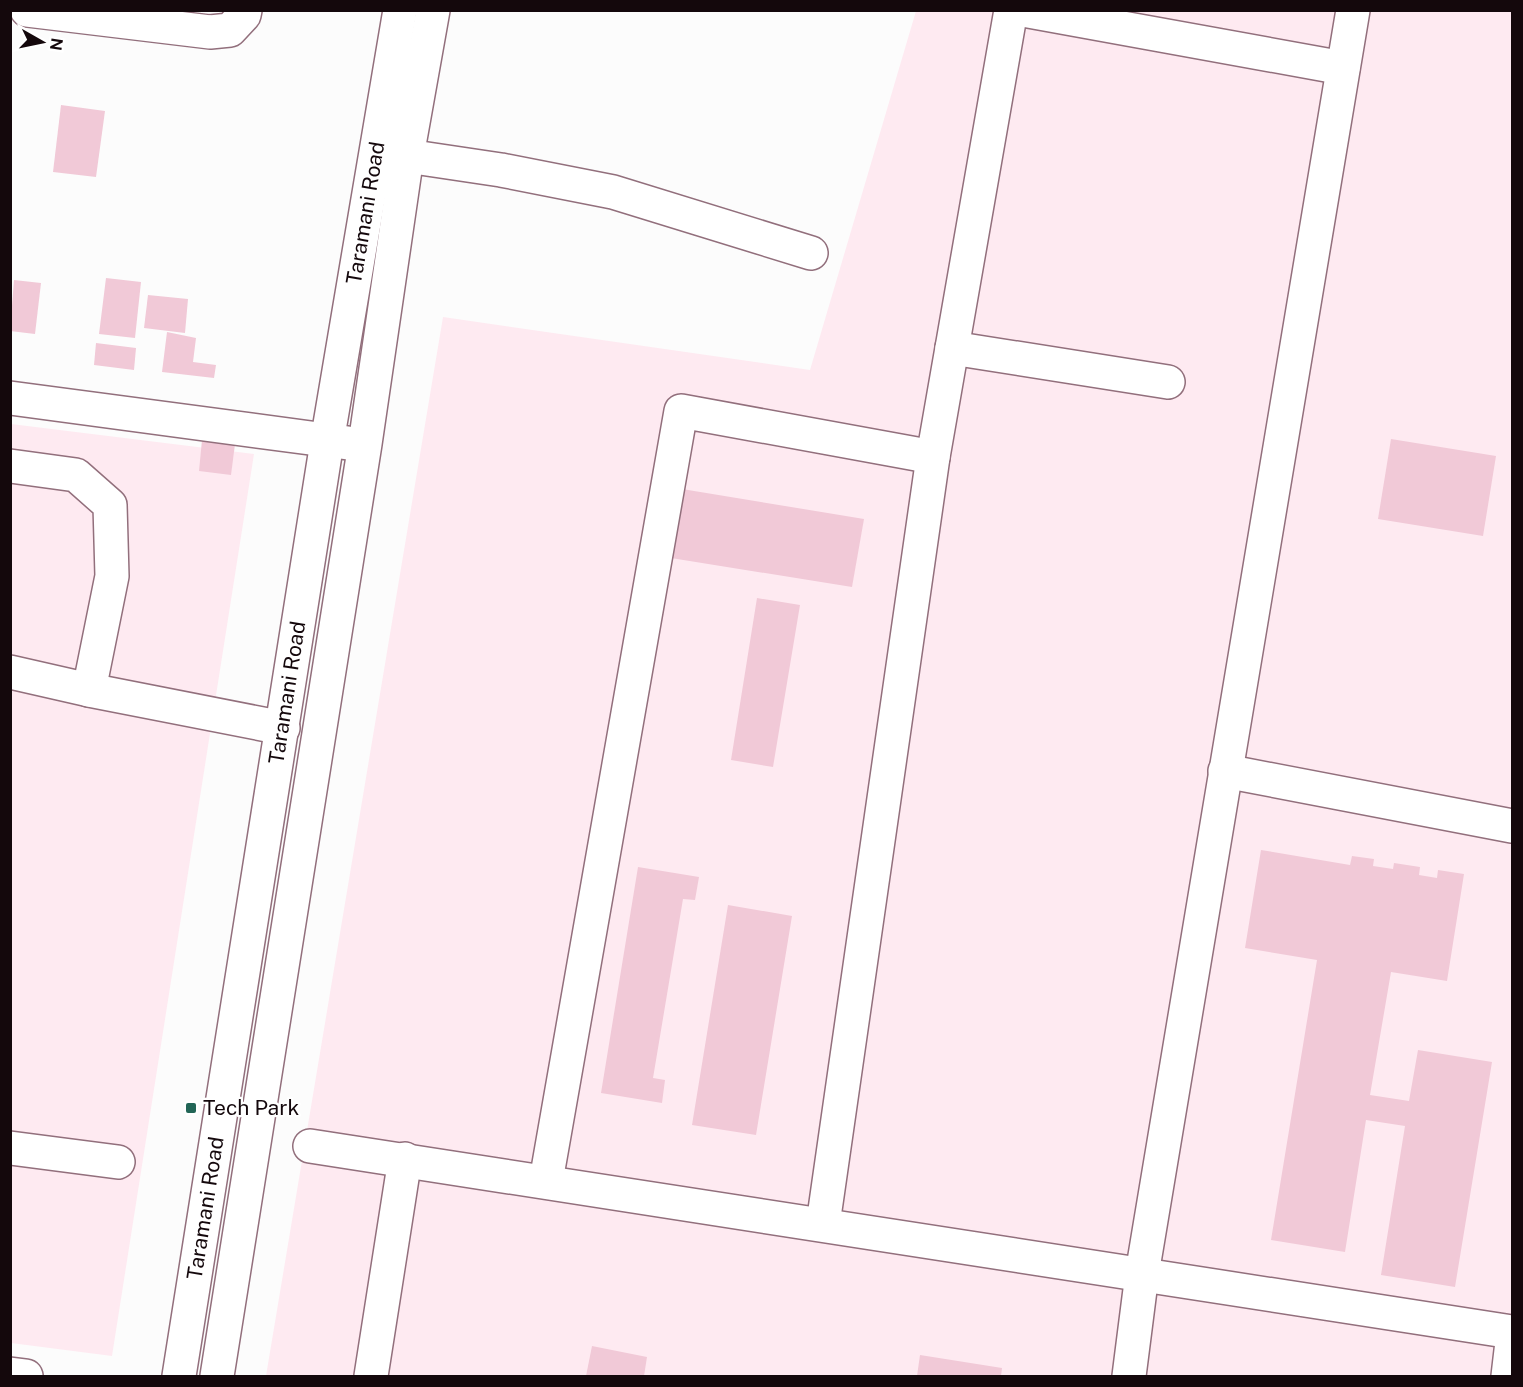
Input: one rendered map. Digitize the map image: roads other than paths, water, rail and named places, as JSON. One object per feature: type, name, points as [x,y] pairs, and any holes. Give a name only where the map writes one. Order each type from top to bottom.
[{"type":"street","points":[[27,10],[210,32],[230,30],[245,10]]},
{"type":"street","name":"Taramani Road","points":[[179,1377],[327,442],[400,10]]},
{"type":"street","name":"Taramani Road","points":[[217,1377],[365,444],[407,156],[434,10]]},
{"type":"street","points":[[823,1224],[933,457],[1011,10]]},
{"type":"street","points":[[1023,10],[1343,68]]},
{"type":"street","points":[[1129,1377],[1142,1274],[1353,10]]},
{"type":"street","points":[[407,156],[501,170],[613,192],[811,253]]},
{"type":"street","points":[[951,348],[1168,382]]},
{"type":"street","points":[[10,398],[327,442],[365,444]]},
{"type":"street","points":[[546,1181],[681,411],[933,457]]},
{"type":"street","points":[[10,466],[76,475],[110,505],[112,576],[89,690]]},
{"type":"street","points":[[10,672],[283,728]]},
{"type":"street","points":[[1225,771],[1512,826]]},
{"type":"street","points":[[310,1146],[1512,1332]]},
{"type":"street","points":[[10,1148],[118,1162]]},
{"type":"street","points":[[371,1377],[405,1159]]},
{"type":"street","points":[[1508,1377],[1512,1344]]},
{"type":"street","points":[[10,1374],[26,1377]]},
{"type":"place","name":"Tech Park","points":[[191,1108]]}]
